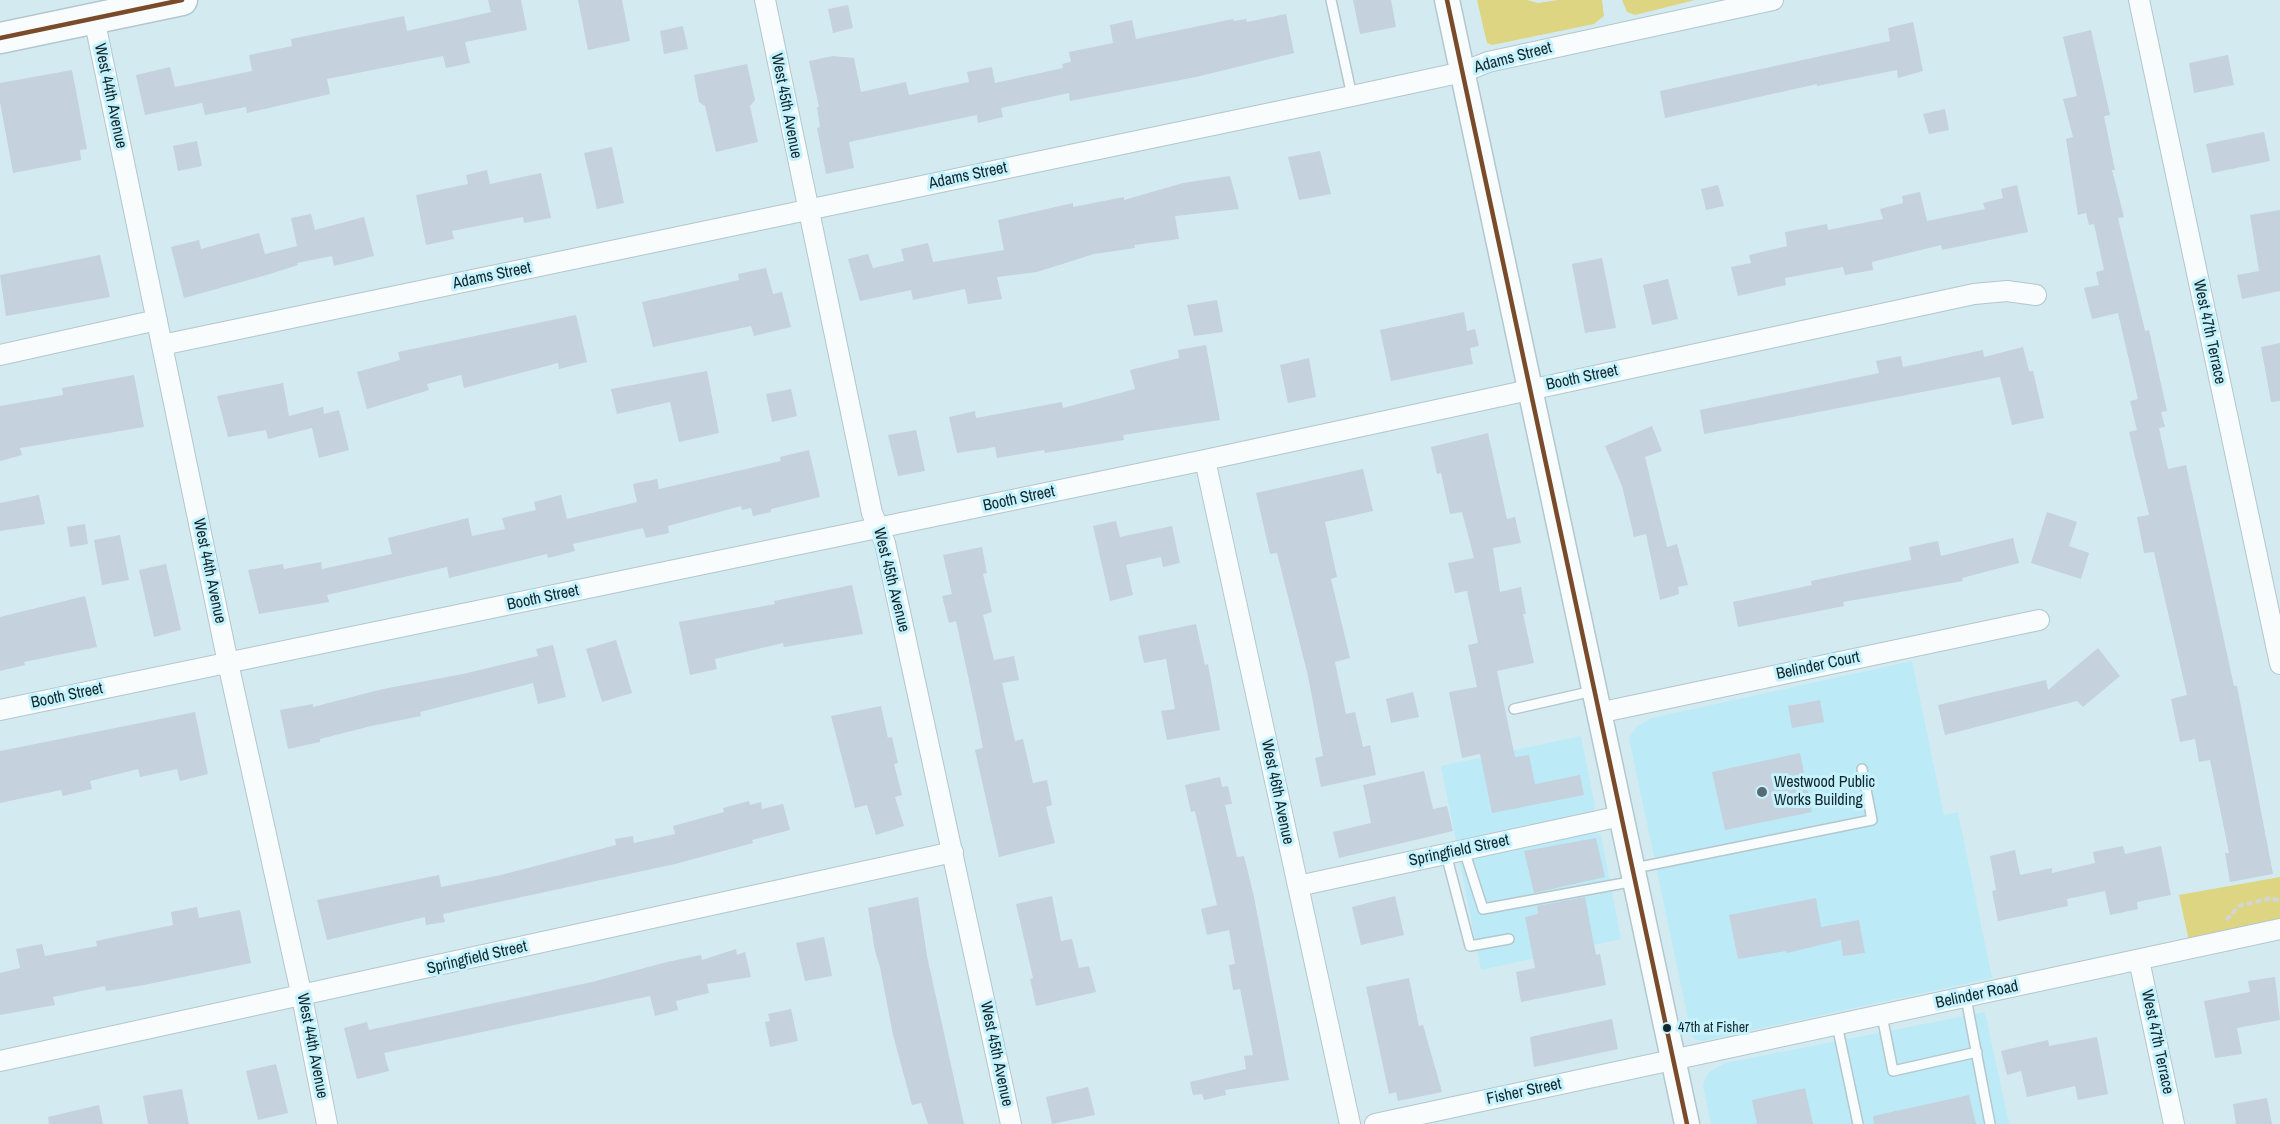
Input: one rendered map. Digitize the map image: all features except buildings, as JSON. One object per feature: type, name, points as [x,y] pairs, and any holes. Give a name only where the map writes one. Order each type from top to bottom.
[{"type":"main road","points":[[0,38],[182,0]]},
{"type":"street","name":"West 45th Avenue","points":[[765,0],[872,513],[880,528],[1011,1124]]},
{"type":"street","points":[[1447,0],[1687,1124]]},
{"type":"street","name":"Adams Street","points":[[162,345],[1352,96],[1463,72],[1488,62],[1773,0]]},
{"type":"street","name":"West 47th Terrace","points":[[2139,0],[2280,664]]},
{"type":"street","name":"West 44th Avenue","points":[[94,18],[228,663],[302,997],[327,1124]]},
{"type":"street","name":"Booth Street","points":[[0,710],[1205,460],[1974,294],[2007,291],[2036,296]]},
{"type":"street","points":[[0,355],[157,320]]},
{"type":"street","name":"West 46th Avenue","points":[[1205,460],[1350,1124]]},
{"type":"street","name":"Belinder Court","points":[[1596,702],[2039,620]]},
{"type":"street","name":"Springfield Street","points":[[1298,886],[1621,816]]},
{"type":"street","name":"Springfield Street","points":[[0,1061],[302,997],[952,852]]},
{"type":"street","name":"Belinder Road","points":[[1674,1060],[2280,929]]},
{"type":"street","name":"West 47th Terrace","points":[[2139,960],[2174,1124]]},
{"type":"street","name":"Fisher Street","points":[[1375,1124],[1674,1060]]},
{"type":"lane","points":[[1331,0],[1352,96]]},
{"type":"lane","points":[[1514,709],[1596,702]]},
{"type":"lane","points":[[1455,852],[1483,909],[1872,820],[1862,769]]},
{"type":"lane","points":[[1455,852],[1470,946],[1509,939]]},
{"type":"lane","points":[[1966,998],[1990,1124]]},
{"type":"lane","points":[[1882,1016],[1893,1071],[1977,1052]]},
{"type":"lane","points":[[1837,1025],[1858,1124]]},
{"type":"path","points":[[2225,942],[2223,926],[2229,915],[2239,906],[2271,898],[2280,901]]},
{"type":"shaded area","points":[[1477,0],[1527,0],[1538,3],[1558,0],[1602,0],[1604,16],[1594,24],[1492,45],[1487,43]]},
{"type":"shaded area","points":[[1622,0],[1695,0],[1635,15],[1627,12]]},
{"type":"shaded area","points":[[1912,661],[1944,815],[1958,812],[1992,978],[1703,1041],[1697,1040],[1693,1037],[1690,1028],[1629,738],[1636,727],[1652,718]]},
{"type":"shaded area","points":[[1581,736],[1595,806],[1589,816],[1456,842],[1441,766]]},
{"type":"shaded area","points":[[1592,830],[1601,836],[1621,939],[1481,970],[1459,858]]},
{"type":"shaded area","points":[[2280,877],[2280,922],[2189,941],[2179,895]]},
{"type":"shaded area","points":[[1985,1012],[2009,1124],[1711,1124],[1703,1085],[1708,1073],[1725,1063]]},
{"type":"transit line","points":[[0,38],[182,0]]},
{"type":"transit line","points":[[1447,0],[1687,1124]]},
{"type":"place","name":"Westwood Public Works Building","points":[[1762,792]]},
{"type":"place","name":"47th at Fisher","points":[[1667,1028]]}]
